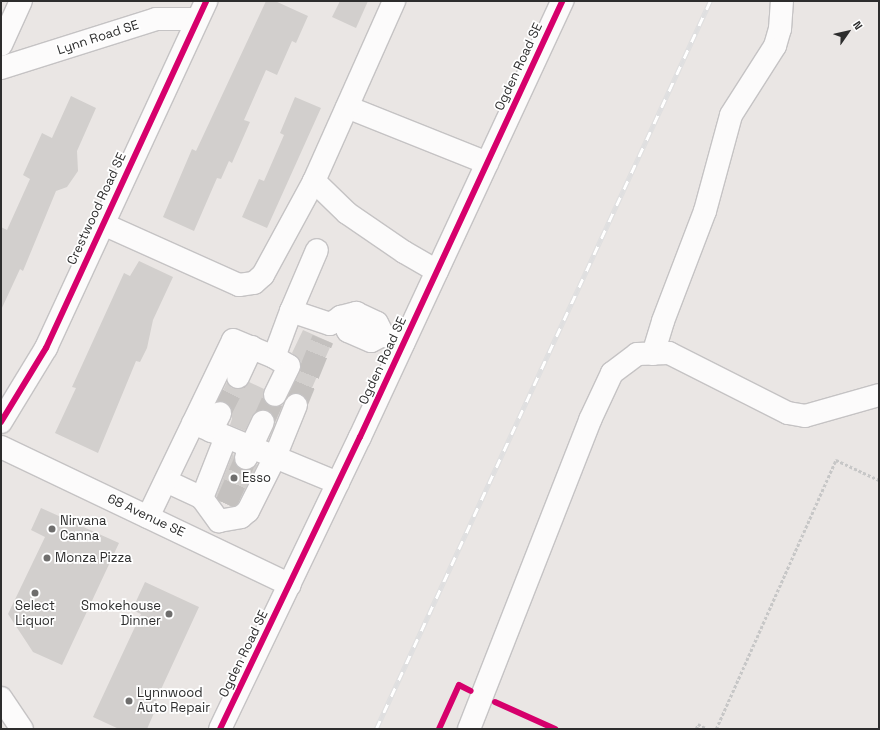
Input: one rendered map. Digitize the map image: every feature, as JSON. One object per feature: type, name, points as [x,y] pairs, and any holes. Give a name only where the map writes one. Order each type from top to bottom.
[{"type":"street","points":[[1,45],[21,1]]},
{"type":"street","points":[[103,224],[238,285],[254,283],[263,275],[314,181],[394,1]]},
{"type":"street","name":"Ogden Road SE","points":[[220,729],[338,484],[562,1]]},
{"type":"street","points":[[653,354],[663,321],[705,211],[731,115],[774,46],[780,29],[782,1]]},
{"type":"street","name":"Lynn Road SE","points":[[1,68],[156,19],[201,10]]},
{"type":"street","name":"Crestwood Road SE","points":[[1,422],[46,348],[201,10]]},
{"type":"street","points":[[347,107],[487,163]]},
{"type":"street","points":[[314,181],[347,213],[404,252],[437,271]]},
{"type":"street","points":[[275,395],[291,311],[317,250]]},
{"type":"street","points":[[291,311],[331,327],[356,313],[377,323],[383,335],[404,343]]},
{"type":"street","points":[[202,498],[212,426],[233,340],[252,347],[281,362]]},
{"type":"street","points":[[238,377],[252,347]]},
{"type":"street","points":[[469,729],[590,420],[612,374],[637,354],[669,354],[788,413],[806,416],[879,395]]},
{"type":"street","points":[[166,481],[202,498],[222,513],[241,517],[248,511],[275,457],[296,405]]},
{"type":"street","points":[[249,453],[263,422]]},
{"type":"street","points":[[212,426],[249,453],[275,457],[338,484]]},
{"type":"street","points":[[148,517],[166,481],[212,426]]},
{"type":"street","name":"68 Avenue SE","points":[[1,447],[290,585]]},
{"type":"street","points":[[208,546],[222,513]]},
{"type":"street","points":[[1,698],[22,729]]},
{"type":"path","points":[[716,729],[836,460],[879,480]]},
{"type":"path","points":[[696,729],[698,724],[708,729]]},
{"type":"building","points":[[266,1],[275,1],[308,16],[296,43],[292,41],[277,75],[266,70],[244,120],[250,122],[232,163],[229,161],[221,179],[217,178],[194,231],[163,217],[192,149],[196,151]]},
{"type":"building","points":[[340,1],[368,1],[356,28],[332,17]]},
{"type":"building","points":[[71,96],[96,108],[77,151],[78,171],[67,187],[56,191],[23,271],[20,269],[1,310],[1,227],[7,230],[30,179],[23,175],[42,133],[52,138]]},
{"type":"building","points":[[295,97],[321,108],[267,228],[242,217],[259,179],[264,181],[284,135],[280,133]]},
{"type":"building","points":[[139,261],[173,277],[153,320],[147,348],[140,362],[136,361],[98,453],[55,433],[76,388],[72,387],[124,273],[130,276]]},
{"type":"building","points":[[303,330],[332,343],[307,399],[300,393],[289,395],[303,364],[292,353]]},
{"type":"building","points":[[227,382],[232,388],[239,389],[249,382],[264,389],[263,396],[269,406],[276,407],[283,405],[275,423],[273,415],[262,410],[252,416],[245,431],[230,425],[232,419],[231,406],[225,402],[218,401]]},
{"type":"building","points":[[233,453],[236,465],[241,469],[247,470],[258,464],[238,503],[231,506],[220,501],[216,496]]},
{"type":"building","points":[[41,508],[119,543],[62,665],[33,652],[8,614],[45,537],[31,530]]},
{"type":"building","points":[[145,582],[199,607],[151,711],[154,713],[147,729],[119,729],[93,717],[141,614],[132,610]]},
{"type":"tunnel","points":[[296,405],[323,339]]},
{"type":"tunnel","points":[[220,413],[238,377]]},
{"type":"tunnel","points":[[263,422],[275,395]]},
{"type":"tunnel","points":[[226,504],[246,458]]},
{"type":"railway","points":[[376,729],[710,1]]},
{"type":"cycle path","points":[[1,422],[46,348],[206,1]]},
{"type":"cycle path","points":[[220,729],[360,437],[562,1]]},
{"type":"cycle path","points":[[439,729],[459,685],[471,691]]},
{"type":"cycle path","points":[[495,702],[555,729]]},
{"type":"place","name":"Esso","points":[[234,478]]},
{"type":"place","name":"Nirvana Canna","points":[[52,529]]},
{"type":"place","name":"Monza Pizza","points":[[47,558]]},
{"type":"place","name":"Select Liquor","points":[[35,593]]},
{"type":"place","name":"Smokehouse Dinner","points":[[169,614]]},
{"type":"place","name":"Lynnwood Auto Repair","points":[[129,701]]}]
